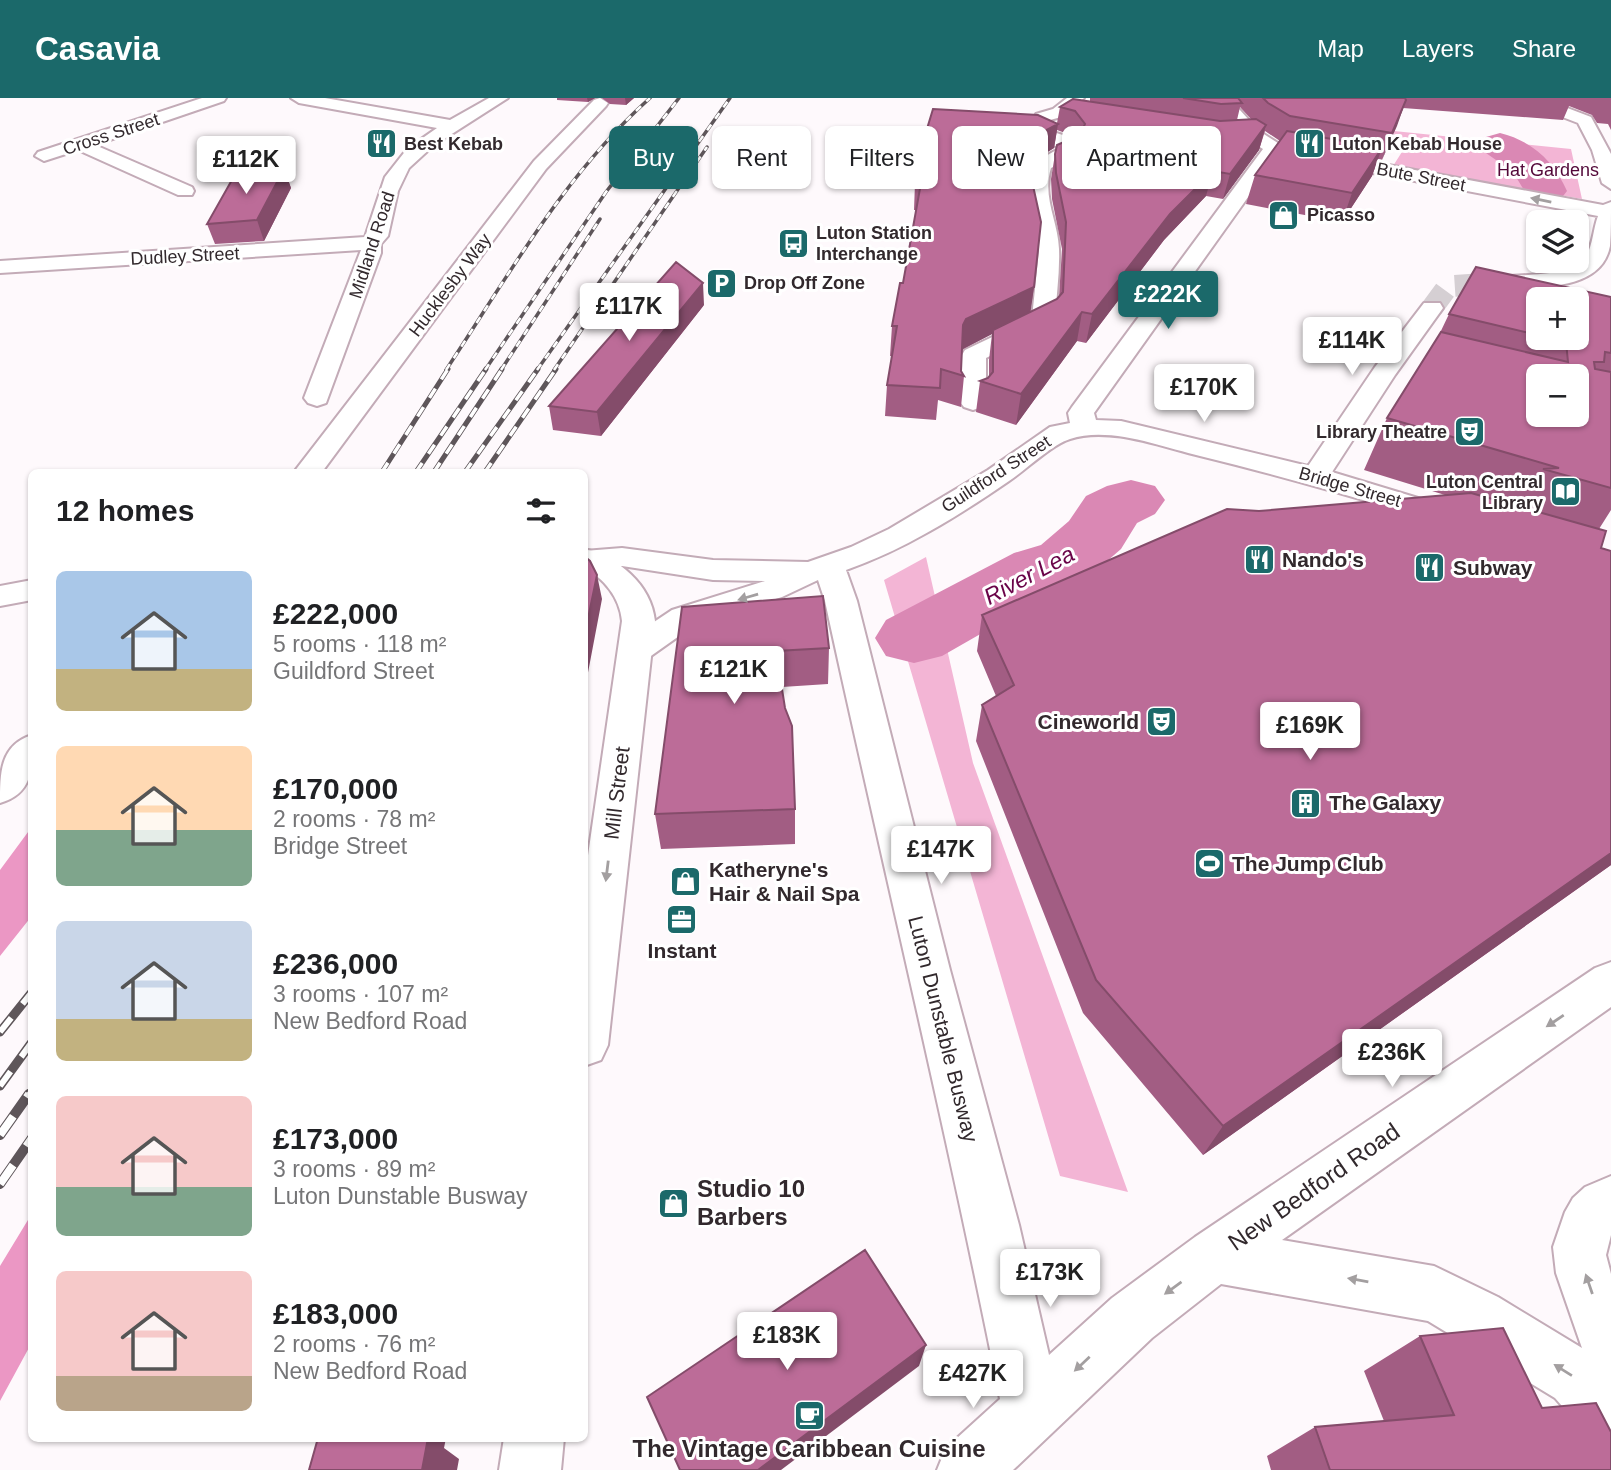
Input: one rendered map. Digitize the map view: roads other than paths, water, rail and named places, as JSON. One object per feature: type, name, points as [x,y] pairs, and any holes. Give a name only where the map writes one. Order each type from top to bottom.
[{"type":"main road","name":"Cross Street","points":[[44,156],[218,98]]},
{"type":"main road","points":[[299,98],[403,137],[453,125]]},
{"type":"main road","name":"Midland Road","points":[[317,398],[371,253],[371,243],[378,236],[403,137],[453,125],[500,98]]},
{"type":"main road","points":[[1222,98],[1253,135],[1276,149]]},
{"type":"main road","points":[[1527,98],[1588,124],[1611,183]]},
{"type":"main road","name":"Hucklesby Way","points":[[310,469],[540,165],[600,103]]},
{"type":"main road","points":[[1511,106],[1558,109]]},
{"type":"main road","points":[[973,402],[974,355],[1043,321],[1049,247],[1037,198],[1040,173],[1043,165],[1069,153],[1069,146],[1063,141],[1042,134],[1042,117],[1079,108]]},
{"type":"main road","points":[[1233,136],[1253,135]]},
{"type":"main road","points":[[81,145],[185,191]]},
{"type":"main road","points":[[1085,428],[1081,413],[1268,153],[1276,149]]},
{"type":"main road","name":"Bute Street","points":[[1276,149],[1610,210]]},
{"type":"main road","points":[[1498,283],[1565,276],[1586,270],[1595,262],[1610,210]]},
{"type":"main road","name":"Dudley Street","points":[[0,267],[371,243]]},
{"type":"main road","points":[[1315,476],[1391,363],[1432,308]]},
{"type":"main road","points":[[1391,363],[1418,370]]},
{"type":"main road","name":"Bridge Street","points":[[1085,428],[1121,429],[1315,476],[1472,523]]},
{"type":"main road","name":"Guildford Street","points":[[588,559],[622,557],[713,570],[820,569],[900,535],[998,476],[1059,433],[1085,428]]},
{"type":"main road","points":[[588,559],[619,579],[638,613]]},
{"type":"main road","name":"Mill Street","points":[[588,1015],[636,650],[638,613],[650,561]]},
{"type":"main road","points":[[636,650],[684,617],[771,590],[820,569]]},
{"type":"main road","name":"Luton Dunstable Busway","points":[[820,569],[841,601],[928,970],[992,1225],[1032,1410]]},
{"type":"main road","points":[[0,596],[28,591]]},
{"type":"main road","points":[[0,789],[28,753]]},
{"type":"main road","name":"New Bedford Road","points":[[968,1470],[1132,1318],[1214,1256],[1609,989]]},
{"type":"main road","points":[[1611,1202],[1605,1204],[1585,1224],[1579,1256],[1611,1348]]},
{"type":"main road","points":[[1214,1256],[1434,1294],[1478,1317],[1576,1377],[1611,1418]]},
{"type":"main road","name":"New Bedford Road","points":[[944,1470],[1032,1410]]},
{"type":"main road","points":[[530,1470],[534,1442]]},
{"type":"waterway","name":"River Lea","points":[[1500,145],[1528,163],[1538,175],[1545,191]]},
{"type":"waterway","name":"River Lea","points":[[914,638],[1040,569],[1066,560],[1096,534],[1110,510],[1131,500]]},
{"type":"tunnel","points":[[1432,308],[1446,289],[1453,286],[1498,283]]},
{"type":"railway","points":[[446,370],[564,193],[619,128],[650,98]]},
{"type":"railway","points":[[485,370],[606,192],[679,98]]},
{"type":"railway","points":[[537,370],[730,98]]},
{"type":"railway","points":[[554,370],[707,147]]},
{"type":"railway","points":[[501,370],[600,219]]},
{"type":"railway","points":[[384,469],[448,369]]},
{"type":"railway","points":[[418,469],[486,369]]},
{"type":"railway","points":[[436,469],[502,369]]},
{"type":"railway","points":[[467,469],[538,369]]},
{"type":"railway","points":[[487,469],[556,369]]},
{"type":"railway","points":[[0,1032],[28,997]]},
{"type":"railway","points":[[0,1086],[28,1048]]},
{"type":"railway","points":[[0,1135],[28,1095]]},
{"type":"railway","points":[[0,1184],[28,1144]]},
{"type":"place","name":"Best Kebab","points":[[381,144]]},
{"type":"place","name":"Luton Kebab House","points":[[1309,144]]},
{"type":"place","name":"Picasso","points":[[1284,215]]},
{"type":"place","name":"Luton Station Interchange","points":[[793,243]]},
{"type":"place","name":"Drop Off Zone","points":[[721,283]]},
{"type":"place","name":"Library Theatre","points":[[1470,432]]},
{"type":"place","name":"Luton Central Library","points":[[1566,492]]},
{"type":"place","name":"Nando's","points":[[1259,560]]},
{"type":"place","name":"Subway","points":[[1430,568]]},
{"type":"place","name":"Cineworld","points":[[1162,722]]},
{"type":"place","name":"The Galaxy","points":[[1306,803]]},
{"type":"place","name":"The Jump Club","points":[[1209,864]]},
{"type":"place","name":"Katheryne's Hair & Nail Spa","points":[[686,882]]},
{"type":"place","name":"Instant","points":[[682,919]]},
{"type":"place","name":"Studio 10 Barbers","points":[[674,1203]]},
{"type":"place","name":"The Vintage Caribbean Cuisine","points":[[809,1415]]},
{"type":"park label","name":"Hat Gardens","points":[[1548,170]]}]
